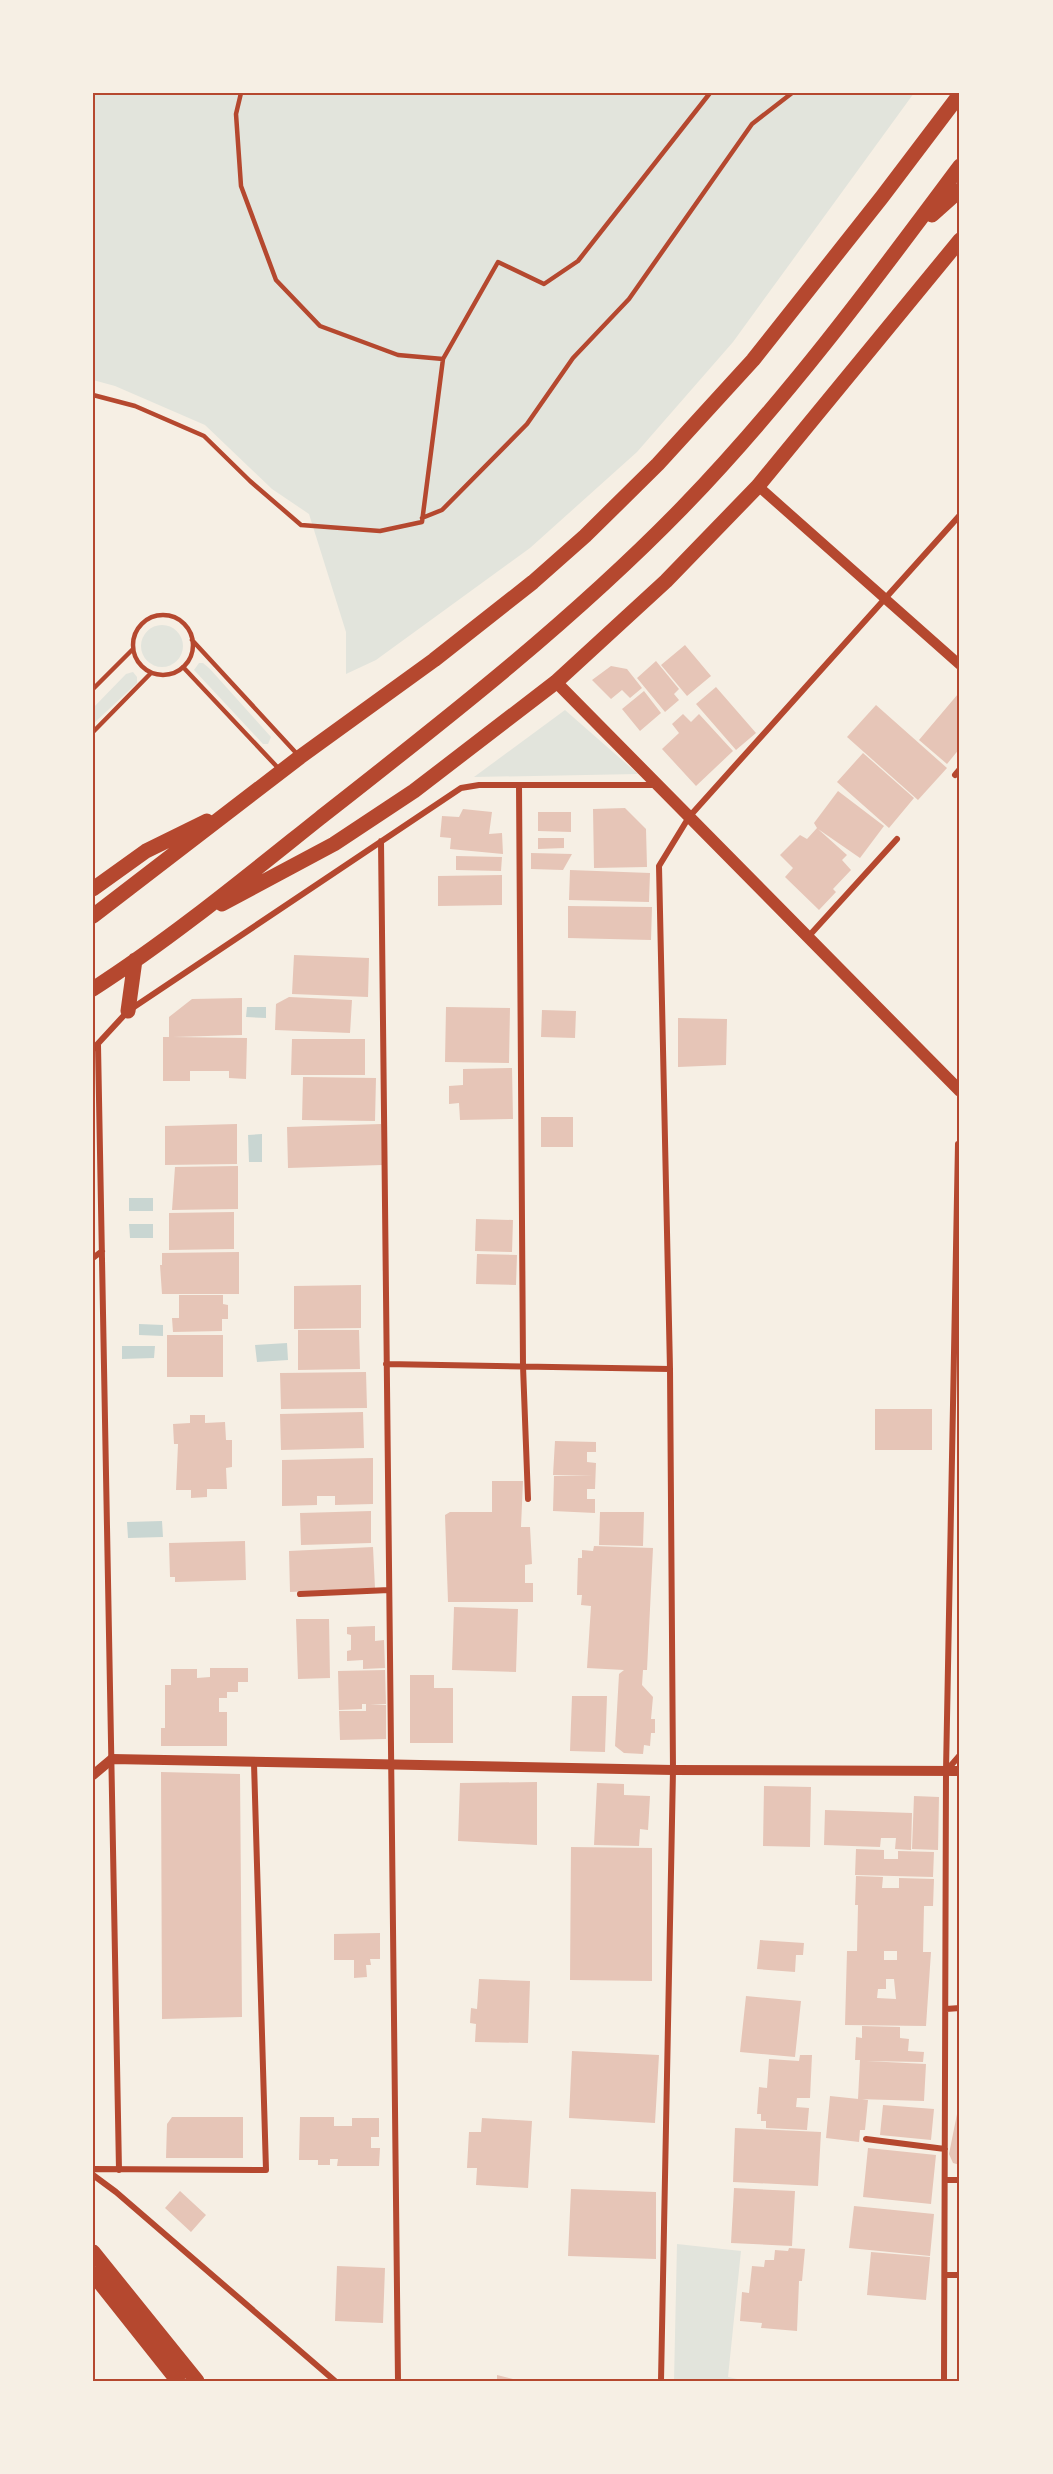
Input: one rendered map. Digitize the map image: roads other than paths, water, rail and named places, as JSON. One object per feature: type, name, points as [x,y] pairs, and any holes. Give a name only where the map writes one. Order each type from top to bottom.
[{"type":"main road","points":[[93,916],[281,771],[434,660],[533,582],[585,536],[658,464],[753,360],[960,94]]},
{"type":"main road","points":[[93,991],[184,925],[484,688],[596,593],[683,507],[778,400],[905,240],[960,166]]},
{"type":"main road","points":[[905,240],[960,190]]},
{"type":"main road","points":[[184,925],[334,844],[414,791],[556,682],[666,581],[758,486],[960,240]]},
{"type":"main road","points":[[556,682],[960,1091]]},
{"type":"main road","points":[[93,889],[146,851],[239,805]]},
{"type":"main road","points":[[128,1011],[135,960]]},
{"type":"main road","points":[[93,2252],[197,2381]]},
{"type":"main road","points":[[93,2274],[178,2381]]},
{"type":"street","points":[[758,486],[960,665]]},
{"type":"street","points":[[662,2381],[673,1770],[670,1369],[659,866],[689,818],[960,515]]},
{"type":"street","points":[[119,2170],[102,1251],[95,1047],[128,1011],[461,788],[479,785],[657,785]]},
{"type":"street","points":[[519,785],[523,1366],[528,1499]]},
{"type":"street","points":[[808,937],[897,839]]},
{"type":"street","points":[[381,841],[398,2381]]},
{"type":"street","points":[[944,2381],[946,1770],[958,1144]]},
{"type":"street","points":[[93,1258],[102,1251]]},
{"type":"street","points":[[386,1364],[670,1369]]},
{"type":"street","points":[[300,1594],[389,1590]]},
{"type":"street","points":[[946,1770],[960,1755]]},
{"type":"street","points":[[93,1775],[112,1759],[673,1770],[960,1771]]},
{"type":"street","points":[[93,2169],[266,2170],[254,1763]]},
{"type":"street","points":[[946,2008],[960,2008]]},
{"type":"street","points":[[866,2139],[945,2149]]},
{"type":"street","points":[[93,2175],[117,2192],[335,2381]]},
{"type":"street","points":[[945,2180],[960,2180]]},
{"type":"street","points":[[945,2275],[960,2275]]},
{"type":"lane","points":[[241,93],[236,114],[241,186],[276,280],[320,326],[398,355],[443,359]]},
{"type":"lane","points":[[93,395],[135,406],[204,436],[250,482],[301,525],[380,531],[422,522],[443,359],[498,262],[544,284],[578,261],[710,93]]},
{"type":"lane","points":[[422,518],[442,510],[527,424],[573,358],[629,299],[752,124],[792,93]]},
{"type":"lane","points":[[153,616],[174,617],[183,622],[192,640],[189,660],[183,667],[167,675],[151,673],[136,659],[133,649],[137,629],[153,616]]},
{"type":"lane","points":[[192,640],[300,757]]},
{"type":"lane","points":[[93,688],[133,649]]},
{"type":"lane","points":[[183,667],[281,771]]},
{"type":"lane","points":[[93,732],[151,673]]}]
